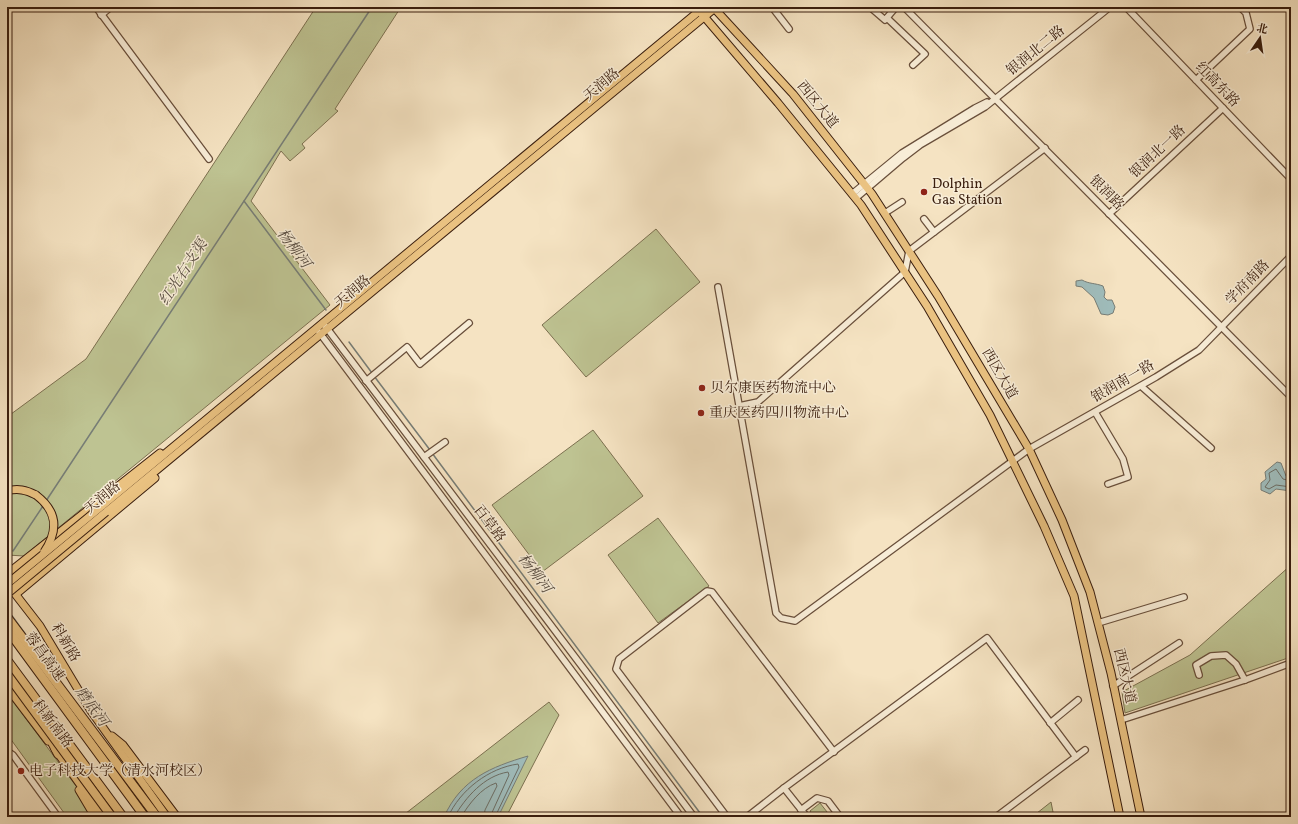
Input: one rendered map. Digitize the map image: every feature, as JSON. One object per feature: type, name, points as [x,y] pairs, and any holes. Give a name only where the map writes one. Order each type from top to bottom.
[{"type":"highway","points":[[7,617],[157,817]]},
{"type":"highway","name":"蓉昌高速","points":[[7,629],[144,817]]},
{"type":"highway","points":[[7,662],[58,754]]},
{"type":"highway","points":[[7,662],[123,817]]},
{"type":"highway","points":[[7,674],[112,817]]},
{"type":"main road","name":"天润路","points":[[7,594],[180,442],[323,323],[701,10],[714,7]]},
{"type":"main road","name":"西区大道","points":[[714,7],[793,94],[866,186],[938,296],[1029,449],[1062,520],[1090,592],[1114,686],[1141,817]]},
{"type":"main road","name":"天润路","points":[[7,584],[180,451],[321,336],[701,10]]},
{"type":"main road","name":"西区大道","points":[[701,10],[854,196],[927,306],[990,415],[1044,526],[1074,596],[1120,817]]},
{"type":"main road","points":[[7,574],[152,458],[180,442]]},
{"type":"main road","points":[[16,594],[161,473],[180,451]]},
{"type":"main road","points":[[7,491],[17,489],[27,490],[36,495],[50,508],[54,523],[47,547],[39,558]]},
{"type":"main road","name":"科新路","points":[[7,584],[40,626],[91,711],[166,817]]},
{"type":"main road","name":"科新南路","points":[[7,687],[58,754],[103,817]]},
{"type":"main road","points":[[104,729],[123,745],[177,817]]},
{"type":"main road","points":[[58,754],[95,817]]},
{"type":"street","points":[[96,7],[209,159]]},
{"type":"street","points":[[102,15],[111,7]]},
{"type":"street","points":[[772,7],[789,29]]},
{"type":"street","points":[[870,7],[885,20],[887,18],[925,54],[913,65]]},
{"type":"street","points":[[887,18],[896,7]]},
{"type":"street","name":"银润路","points":[[904,7],[1291,397]]},
{"type":"street","name":"银润北二路","points":[[854,196],[915,149],[985,107],[1110,7]]},
{"type":"street","name":"红高东路","points":[[1126,7],[1291,179]]},
{"type":"street","points":[[1196,80],[1250,29],[1246,13],[1240,7]]},
{"type":"street","name":"银润北一路","points":[[1109,214],[1223,108]]},
{"type":"street","points":[[718,287],[739,406],[758,402],[905,272],[909,251],[1044,148]]},
{"type":"street","points":[[884,213],[902,202]]},
{"type":"street","points":[[924,219],[934,232]]},
{"type":"street","name":"学府南路","points":[[1222,327],[1291,256]]},
{"type":"street","name":"百草路","points":[[323,323],[694,817]]},
{"type":"street","points":[[366,381],[407,347],[420,364],[469,323]]},
{"type":"street","name":"银润南一路","points":[[739,406],[776,613],[782,618],[795,621],[1013,460],[1029,449],[1141,386],[1199,350],[1222,327]]},
{"type":"street","name":"百草路","points":[[317,328],[321,336],[681,817]]},
{"type":"street","points":[[1141,386],[1211,448]]},
{"type":"street","points":[[1095,412],[1123,458],[1128,477],[1108,484]]},
{"type":"street","points":[[424,457],[445,442]]},
{"type":"street","points":[[727,817],[616,669],[619,659],[708,591],[712,592],[834,752]]},
{"type":"street","points":[[1098,623],[1184,597]]},
{"type":"street","points":[[747,817],[987,638],[1076,757]]},
{"type":"street","points":[[1114,686],[1180,644]]},
{"type":"street","points":[[1199,675],[1196,665],[1211,656],[1226,655],[1236,664],[1245,680]]},
{"type":"street","points":[[1121,720],[1245,680],[1291,663]]},
{"type":"street","points":[[1050,723],[1078,700]]},
{"type":"street","points":[[996,817],[1085,750]]},
{"type":"street","points":[[7,751],[14,755],[56,814],[53,817]]},
{"type":"street","points":[[784,788],[807,817]]},
{"type":"street","points":[[801,810],[817,798],[828,801],[840,817]]},
{"type":"green space","points":[[316,7],[401,7],[335,109],[338,111],[302,144],[305,148],[290,161],[281,151],[251,201],[330,305],[24,556],[7,555],[7,417],[86,359]]},
{"type":"green space","points":[[656,229],[700,282],[586,377],[542,325]]},
{"type":"green space","points":[[593,430],[643,496],[542,572],[492,505]]},
{"type":"green space","points":[[658,518],[709,586],[658,623],[608,555]]},
{"type":"green space","points":[[1291,565],[1291,657],[1125,713],[1122,692],[1190,655]]},
{"type":"green space","points":[[7,693],[99,817],[67,817],[7,734]]},
{"type":"green space","points":[[549,702],[559,715],[506,817],[401,817]]},
{"type":"green space","points":[[1051,802],[1054,817],[1032,817]]},
{"type":"green space","points":[[820,803],[831,817],[814,817],[810,811]]},
{"type":"water","points":[[1082,280],[1103,286],[1105,292],[1104,297],[1107,300],[1112,300],[1115,307],[1113,313],[1108,315],[1101,314],[1094,298],[1082,287],[1076,286],[1076,281]]},
{"type":"water","points":[[1277,462],[1281,463],[1286,476],[1291,478],[1291,491],[1276,489],[1270,494],[1261,490],[1261,483],[1266,479],[1265,472]]},
{"type":"water","points":[[528,756],[498,817],[444,817],[459,793],[478,776],[502,765]]},
{"type":"waterway","name":"红光右支渠","points":[[46,501],[372,7]]},
{"type":"waterway","name":"杨柳河","points":[[244,201],[326,310]]},
{"type":"waterway","name":"杨柳河","points":[[349,342],[372,373]]},
{"type":"waterway","name":"杨柳河","points":[[374,376],[430,450]]},
{"type":"waterway","name":"杨柳河","points":[[432,453],[703,817]]},
{"type":"waterway","name":"红光右支渠","points":[[13,551],[43,506]]},
{"type":"waterway","name":"磨底河","points":[[7,609],[43,658]]},
{"type":"place","name":"Dolphin Gas Station","points":[[924,192]]},
{"type":"place","name":"贝尔康医药物流中心","points":[[702,388]]},
{"type":"place","name":"重庆医药四川物流中心","points":[[701,413]]},
{"type":"place","name":"电子科技大学（清水河校区）","points":[[21,771]]}]
